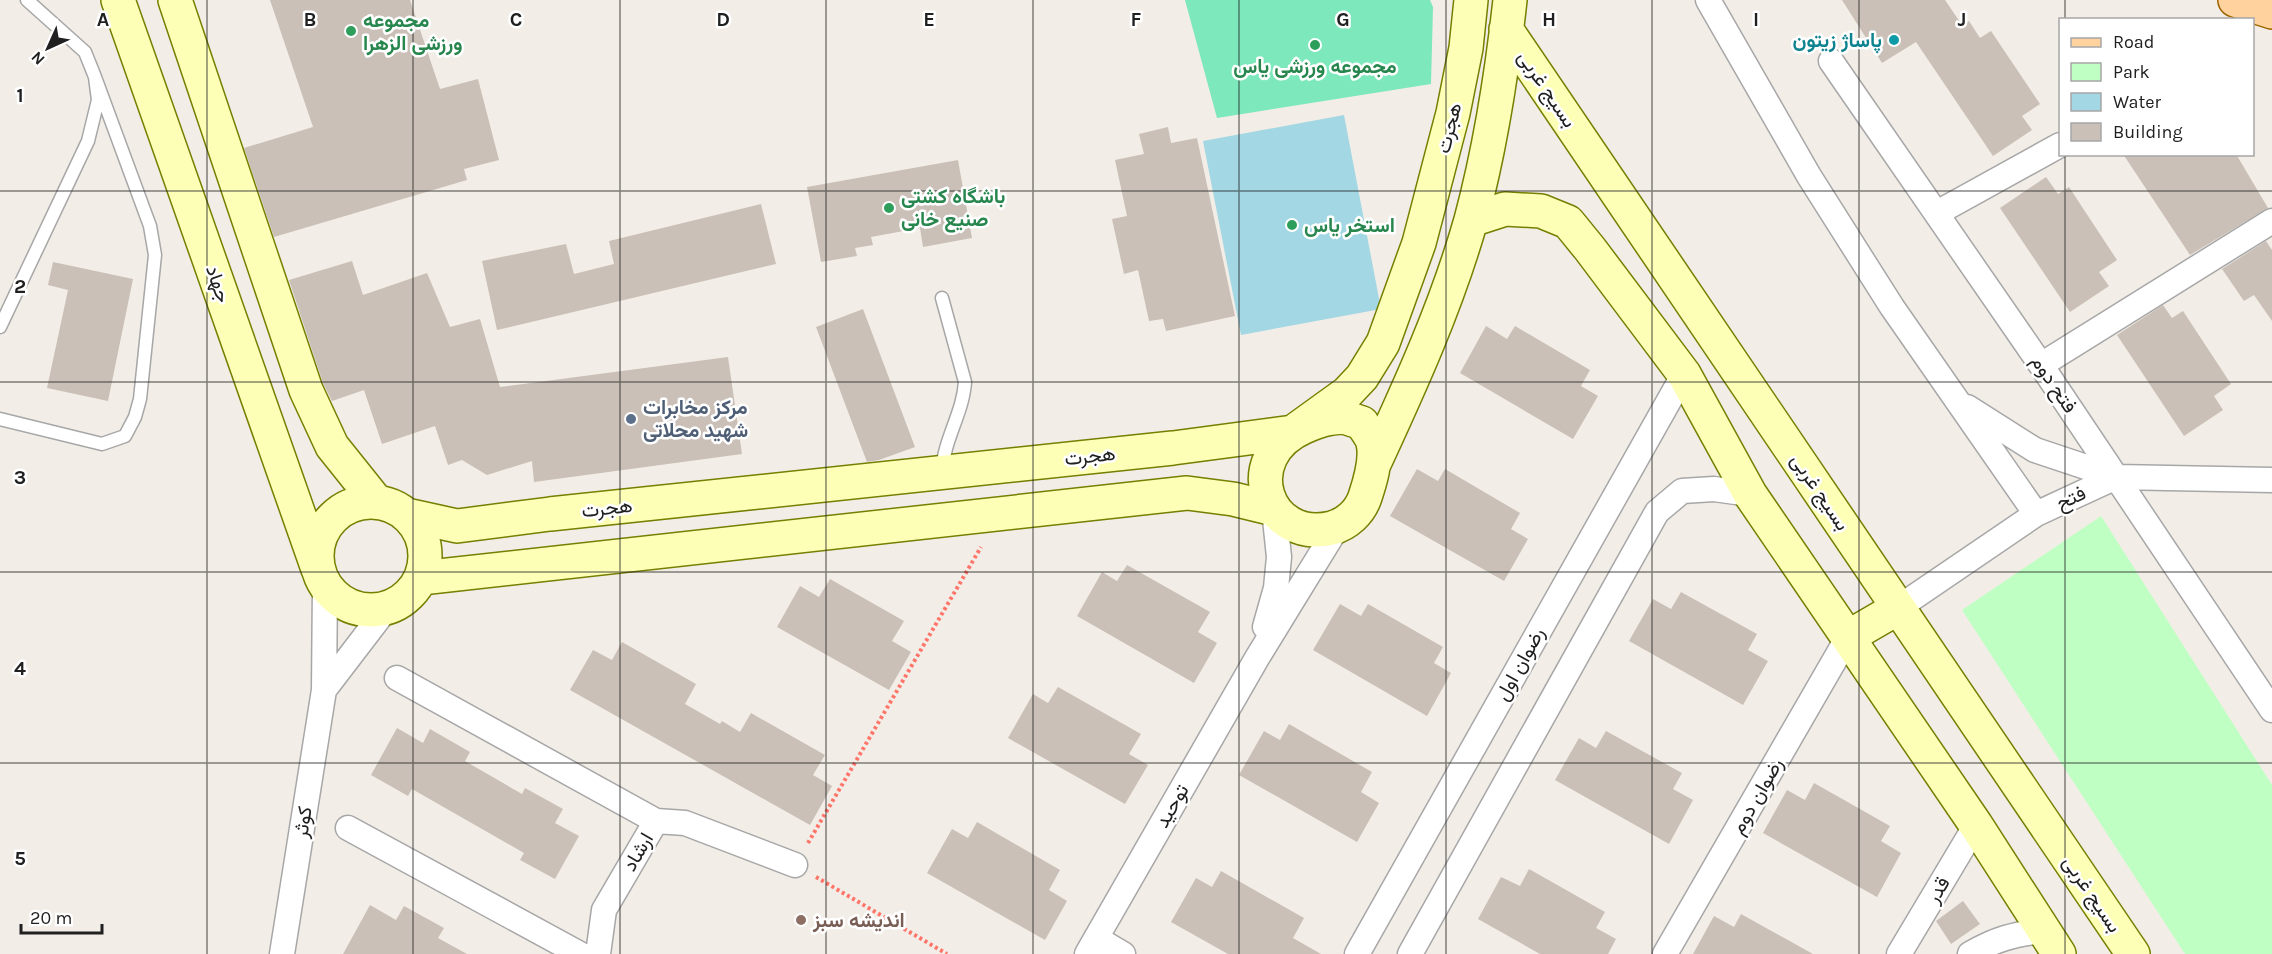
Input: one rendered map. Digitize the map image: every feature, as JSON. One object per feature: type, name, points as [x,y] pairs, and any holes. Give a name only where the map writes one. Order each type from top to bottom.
[{"type":"main road","name":"جهاد","points":[[118,0],[322,577]]},
{"type":"main road","points":[[175,0],[306,390],[332,446],[376,501]]},
{"type":"main road","name":"هجرت","points":[[407,514],[457,526],[550,514],[1161,449],[1293,432],[1347,393],[1362,377],[1383,343],[1419,243],[1453,113],[1466,48],[1471,0]]},
{"type":"main road","points":[[2235,0],[2272,12]]},
{"type":"main road","name":"هجرت","points":[[1373,466],[1431,338],[1471,220],[1493,116],[1508,15]]},
{"type":"main road","name":"بسیج غربی","points":[[1508,15],[1898,608],[2133,954]]},
{"type":"main road","points":[[1471,220],[1505,209],[1541,211],[1568,222],[1590,249],[1684,374],[1750,494],[1976,825],[2051,943]]},
{"type":"main road","points":[[1344,417],[1362,423],[1373,443],[1373,466],[1363,503],[1353,516],[1338,526],[1321,530],[1304,529],[1287,521],[1274,509],[1267,493],[1265,475],[1269,457],[1279,443],[1293,432],[1325,418],[1344,417]]},
{"type":"main road","points":[[421,578],[1187,493],[1233,499],[1274,509]]},
{"type":"main road","points":[[376,501],[393,505],[407,514],[418,528],[425,544],[426,561],[421,578],[407,597],[386,609],[369,610],[351,607],[337,598],[322,577],[316,552],[321,535],[330,520],[343,509],[359,502],[376,501]]},
{"type":"main road","points":[[1848,637],[1898,608]]},
{"type":"street","points":[[1708,0],[1809,176],[1892,307],[2036,514]]},
{"type":"street","name":"فتح دوم","points":[[1832,61],[2041,364],[2272,710]]},
{"type":"street","points":[[1937,213],[2059,146]]},
{"type":"street","points":[[2041,364],[2272,222]]},
{"type":"street","name":"رضوان اول","points":[[1357,954],[1684,374]]},
{"type":"street","points":[[1955,399],[2034,450],[2116,477]]},
{"type":"street","name":"فتح","points":[[1898,608],[2036,514],[2116,477],[2272,480]]},
{"type":"street","points":[[1410,954],[1658,512],[1683,491],[1714,489],[1750,494]]},
{"type":"street","points":[[1257,658],[1276,588],[1279,557],[1274,509]]},
{"type":"street","points":[[1257,658],[1338,526]]},
{"type":"street","name":"کوثر","points":[[282,954],[324,690],[322,577]]},
{"type":"street","name":"کوثر","points":[[324,690],[386,609]]},
{"type":"street","name":"رضوان دوم","points":[[1665,954],[1848,637]]},
{"type":"street","name":"توحید","points":[[1092,946],[1257,658]]},
{"type":"street","points":[[397,678],[656,821]]},
{"type":"street","name":"ارشاد","points":[[598,954],[604,910],[656,821],[685,823],[795,865]]},
{"type":"street","name":"قدر","points":[[1899,954],[1976,825]]},
{"type":"street","points":[[348,828],[580,954]]},
{"type":"street","points":[[1970,954],[1989,943],[2014,934],[2051,943]]},
{"type":"street","points":[[1092,946],[1123,954]]},
{"type":"lane","points":[[0,419],[102,444],[125,436],[135,417],[140,399],[154,255],[150,226],[85,52],[27,0]]},
{"type":"lane","points":[[0,327],[88,141],[98,100],[95,77]]},
{"type":"lane","points":[[942,298],[965,382],[964,397],[943,453],[942,472]]},
{"type":"path","points":[[947,954],[795,865],[1000,514]]},
{"type":"green space","name":"مجموعه ورزشی یاس","points":[[1185,0],[1430,0],[1433,7],[1431,84],[1217,118]]},
{"type":"green space","points":[[2101,516],[2272,785],[2272,954],[2185,954],[1962,610]]},
{"type":"water","name":"استخر یاس","points":[[1344,115],[1381,309],[1241,335],[1203,141]]},
{"type":"building","points":[[270,0],[410,0],[440,89],[478,79],[499,160],[464,169],[467,180],[274,237],[244,148],[313,127]]},
{"type":"building","points":[[1842,0],[1945,0],[1962,25],[1969,21],[1980,38],[1991,31],[2040,104],[2022,116],[2032,130],[1993,156],[1916,42],[1882,63]]},
{"type":"building","points":[[1168,127],[1171,143],[1197,138],[1235,316],[1166,331],[1163,319],[1149,321],[1138,270],[1124,274],[1112,219],[1127,216],[1115,160],[1144,154],[1139,134]]},
{"type":"building","points":[[2124,156],[2237,156],[2268,208],[2190,255]]},
{"type":"building","name":"باشگاه کشتی صنیع خانی","points":[[958,160],[972,238],[923,247],[920,228],[871,237],[873,245],[855,248],[857,256],[821,262],[807,187]]},
{"type":"building","points":[[2046,177],[2058,194],[2069,187],[2117,260],[2099,272],[2109,286],[2070,312],[2000,208]]},
{"type":"building","points":[[761,204],[776,264],[497,330],[482,261],[566,244],[574,274],[614,264],[609,241]]},
{"type":"building","points":[[2266,241],[2272,250],[2272,321],[2254,295],[2244,301],[2222,269]]},
{"type":"building","points":[[352,261],[363,295],[427,273],[450,327],[480,319],[500,387],[728,357],[742,454],[534,482],[532,461],[487,475],[462,460],[448,465],[435,426],[382,444],[364,390],[332,401],[323,383],[289,280]]},
{"type":"building","points":[[53,262],[133,279],[108,401],[47,388],[68,290],[48,285]]},
{"type":"building","points":[[2163,305],[2172,318],[2183,311],[2231,384],[2214,396],[2223,410],[2184,436],[2117,335]]},
{"type":"building","points":[[863,309],[915,447],[867,462],[816,327]]},
{"type":"building","points":[[1486,326],[1507,339],[1515,326],[1590,370],[1581,386],[1598,396],[1573,439],[1460,373]]},
{"type":"building","points":[[1417,469],[1438,481],[1445,469],[1520,513],[1511,529],[1528,539],[1504,581],[1390,516]]},
{"type":"building","points":[[1127,565],[1210,612],[1198,632],[1217,643],[1194,683],[1077,616],[1102,572],[1117,581]]},
{"type":"building","points":[[830,579],[904,621],[892,641],[911,652],[889,690],[777,627],[800,586],[819,597]]},
{"type":"building","points":[[1681,592],[1757,634],[1748,650],[1768,661],[1743,705],[1629,641],[1653,599],[1671,609]]},
{"type":"building","points":[[1340,604],[1361,616],[1368,604],[1443,647],[1434,663],[1451,673],[1427,716],[1313,650]]},
{"type":"building","points":[[622,642],[696,684],[685,704],[720,724],[722,721],[740,732],[751,713],[825,755],[813,775],[832,786],[810,825],[570,690],[593,650],[612,660]]},
{"type":"building","points":[[1058,687],[1141,734],[1129,754],[1148,765],[1125,804],[1008,738],[1033,694],[1048,703]]},
{"type":"building","points":[[1289,724],[1372,772],[1361,792],[1379,803],[1357,842],[1239,775],[1264,731],[1280,740]]},
{"type":"building","points":[[397,728],[423,743],[430,729],[470,752],[465,761],[522,794],[525,788],[563,809],[555,823],[579,836],[555,879],[520,860],[524,853],[412,789],[408,796],[371,775]]},
{"type":"building","points":[[1606,731],[1682,773],[1673,789],[1693,800],[1669,844],[1555,780],[1579,738],[1596,748]]},
{"type":"building","points":[[1814,783],[1890,826],[1881,841],[1901,853],[1877,897],[1763,833],[1787,790],[1805,800]]},
{"type":"building","points":[[977,822],[1060,870],[1049,890],[1067,901],[1045,940],[927,873],[952,829],[968,838]]},
{"type":"building","points":[[1529,869],[1605,912],[1596,928],[1616,939],[1608,954],[1540,954],[1478,919],[1501,877],[1520,886]]},
{"type":"building","points":[[1221,871],[1304,918],[1293,938],[1321,954],[1228,954],[1171,922],[1196,878],[1212,887]]},
{"type":"building","points":[[1963,901],[1980,924],[1951,944],[1936,921]]},
{"type":"building","points":[[370,905],[396,920],[404,906],[444,928],[438,938],[467,954],[343,954]]},
{"type":"building","points":[[1741,914],[1813,954],[1693,954],[1714,916],[1734,927]]},
{"type":"place","name":"مجموعه ورزشی الزهرا","points":[[351,31]]},
{"type":"place","name":"پاساژ زیتون","points":[[1894,40]]},
{"type":"place","name":"مجموعه ورزشی یاس","points":[[1315,45]]},
{"type":"place","name":"باشگاه کشتی صنیع خانی","points":[[889,208]]},
{"type":"place","name":"استخر یاس","points":[[1292,225]]},
{"type":"place","name":"مرکز مخابرات شهید محلاتی","points":[[631,419]]},
{"type":"place","name":"اندیشه سبز","points":[[801,920]]}]
